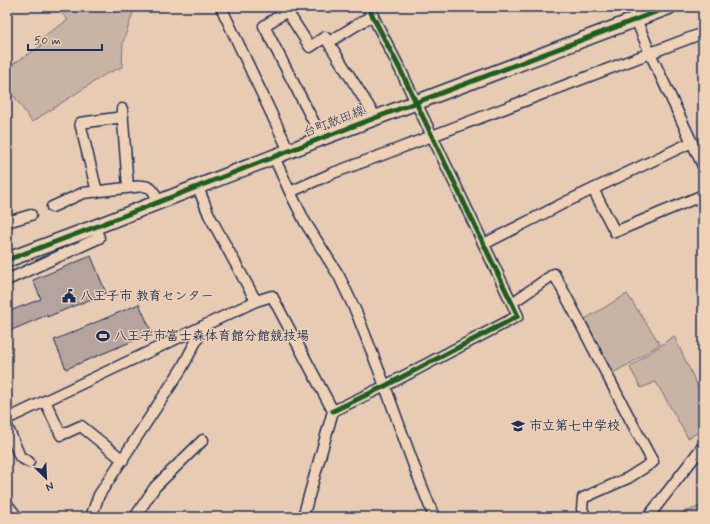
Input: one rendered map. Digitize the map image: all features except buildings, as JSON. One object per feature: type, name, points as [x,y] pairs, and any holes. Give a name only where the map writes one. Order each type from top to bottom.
[{"type":"street","points":[[221,7],[289,151]]},
{"type":"street","name":"台町散田線","points":[[7,260],[415,103],[633,13],[669,7]]},
{"type":"street","points":[[322,138],[264,26],[287,11],[310,48],[325,37],[376,118]]},
{"type":"street","points":[[329,42],[371,11],[518,316],[385,386],[333,411]]},
{"type":"street","points":[[633,13],[703,166]]},
{"type":"street","points":[[290,192],[333,173],[703,33]]},
{"type":"street","points":[[97,192],[80,122],[122,113],[128,187]]},
{"type":"street","points":[[484,244],[568,201],[692,142]]},
{"type":"street","points":[[274,157],[305,222],[339,276],[357,314],[434,517]]},
{"type":"street","points":[[52,206],[84,192],[97,192],[143,186],[148,186],[153,190],[158,202]]},
{"type":"street","points":[[198,187],[209,215],[256,301]]},
{"type":"street","points":[[593,189],[615,232],[703,196]]},
{"type":"street","points":[[7,222],[30,215]]},
{"type":"street","points":[[7,280],[99,238],[95,227]]},
{"type":"street","points":[[512,303],[554,274],[653,462],[628,478],[583,498],[582,509],[586,517]]},
{"type":"street","points":[[7,419],[256,301],[272,296],[333,411],[303,517]]},
{"type":"street","points":[[91,517],[99,496],[182,368],[204,326]]},
{"type":"street","points":[[45,401],[61,435],[81,426],[123,460]]},
{"type":"street","points":[[7,426],[20,457],[28,462]]},
{"type":"street","points":[[135,517],[155,487],[203,440]]},
{"type":"street","points":[[648,517],[703,446]]},
{"type":"street","points":[[7,504],[17,517]]},
{"type":"shaded area","points":[[56,7],[135,7],[123,42],[122,67],[106,74],[32,122],[14,96],[7,99],[7,68],[41,46],[38,40],[68,20]]},
{"type":"shaded area","points":[[627,294],[660,344],[613,373],[585,319]]},
{"type":"shaded area","points":[[674,336],[703,398],[703,430],[688,438],[656,382],[641,388],[630,368]]},
{"type":"shaded area","points":[[703,505],[703,517],[672,517]]},
{"type":"cycle path","points":[[333,411],[385,386],[518,316],[401,71],[368,7]]},
{"type":"cycle path","points":[[7,260],[322,138],[669,7]]},
{"type":"place","name":"八王子市 教育センター","points":[[69,296]]},
{"type":"place","name":"八王子市富士森体育館分館競技場","points":[[103,336]]},
{"type":"place","name":"市立第七中学校","points":[[518,426]]}]
